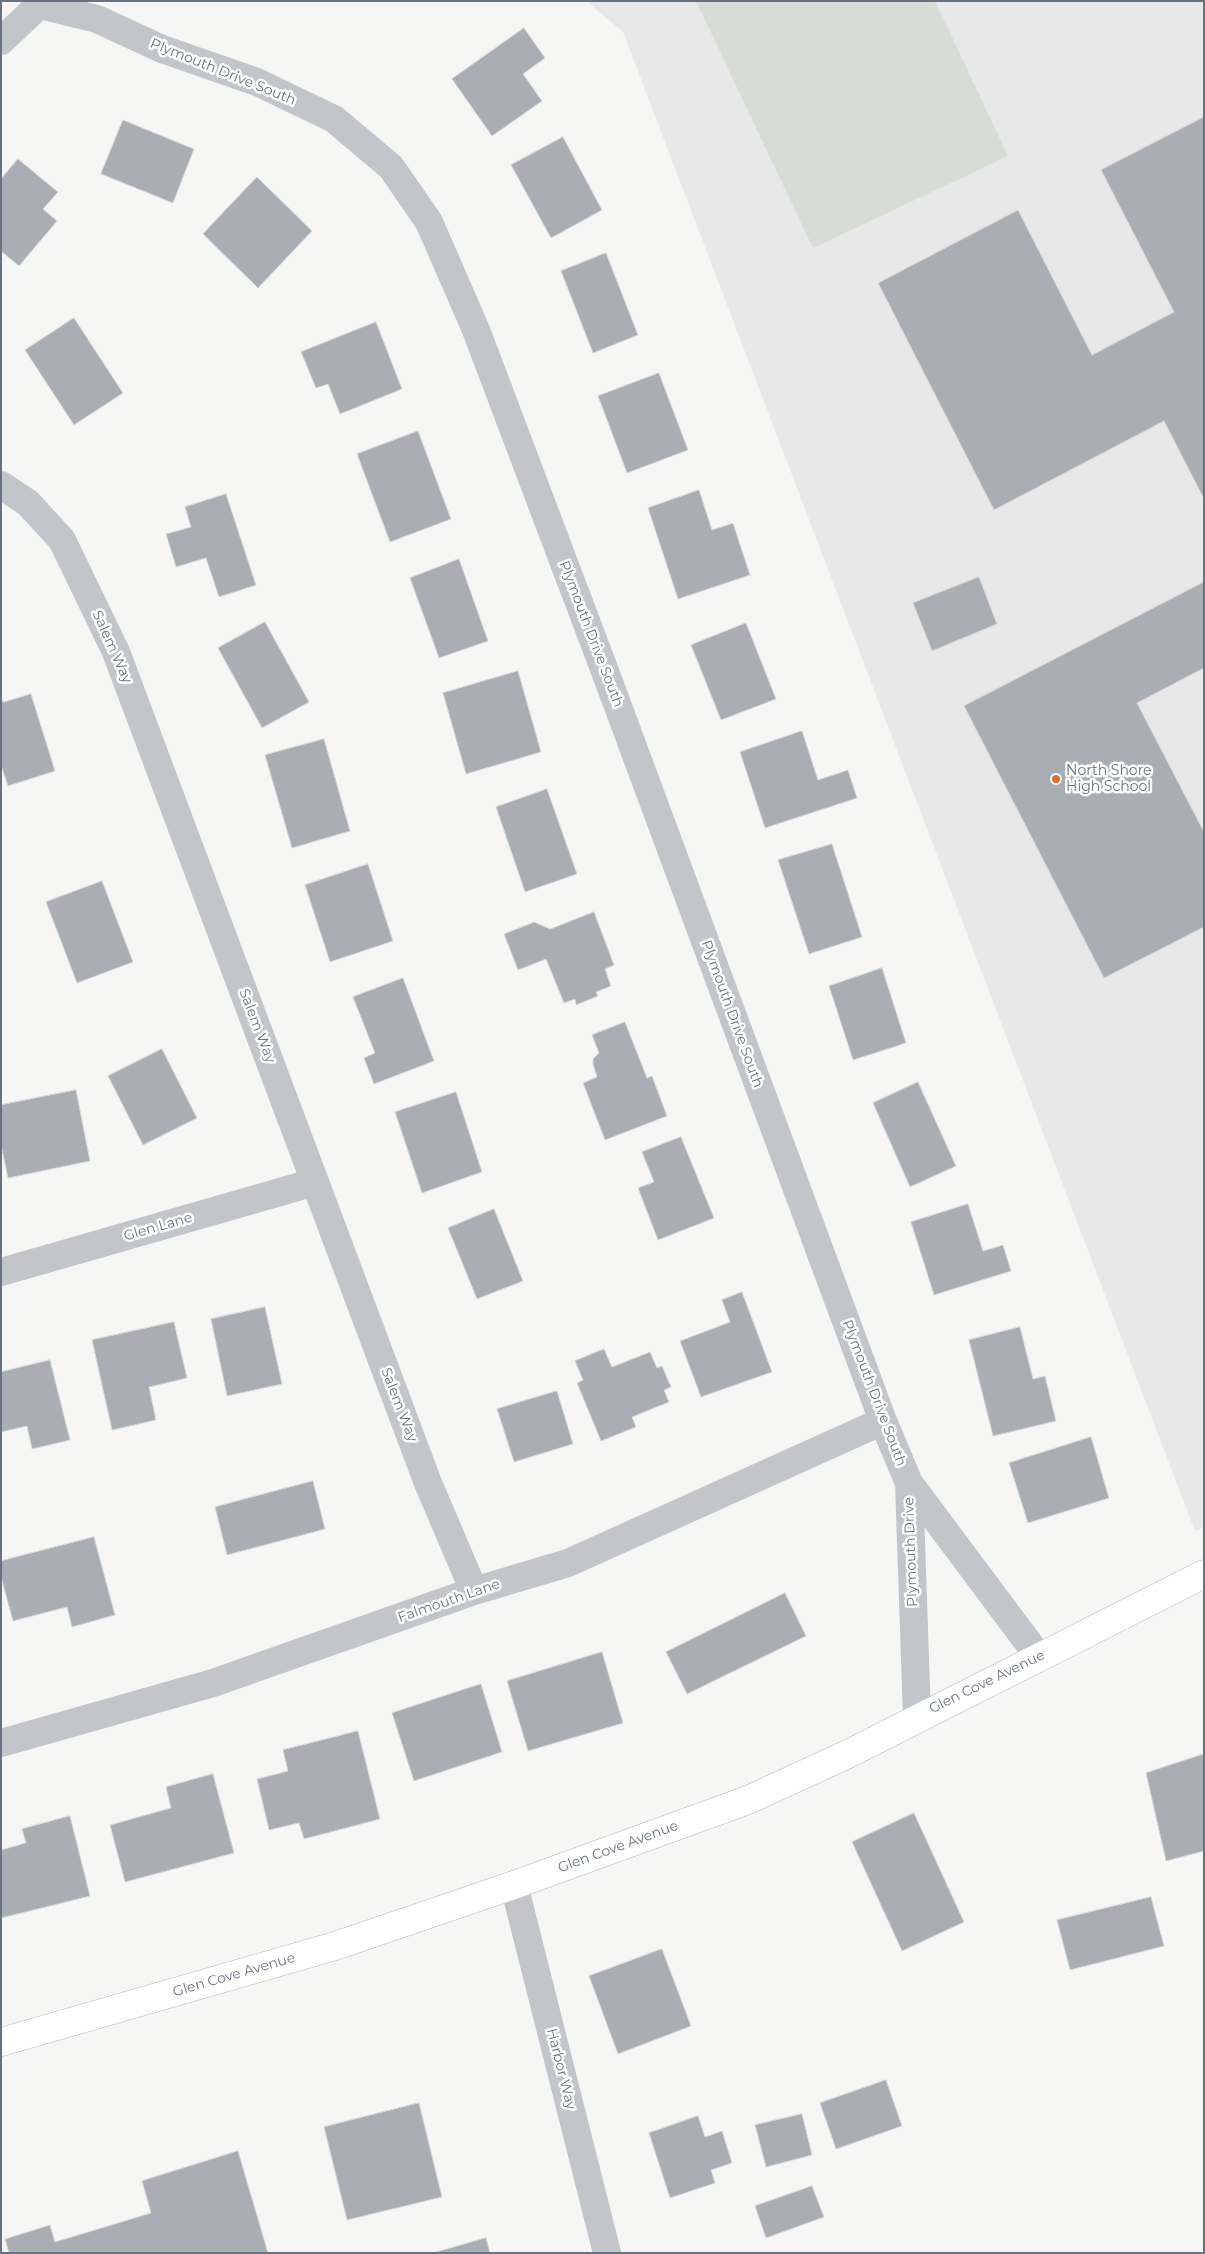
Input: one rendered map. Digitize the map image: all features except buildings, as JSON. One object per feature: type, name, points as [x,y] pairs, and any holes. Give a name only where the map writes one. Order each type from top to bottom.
[{"type":"main road","name":"Glen Cove Avenue","points":[[1,2042],[335,1946],[514,1885],[748,1800],[848,1754],[917,1717],[1204,1574]]},
{"type":"street","points":[[1,41],[37,3]]},
{"type":"street","name":"Plymouth Drive South","points":[[37,3],[97,19],[162,49],[257,82],[334,119],[391,166],[429,222],[476,330],[603,665],[883,1420],[909,1484]]},
{"type":"street","name":"Salem Way","points":[[1,485],[28,503],[62,540],[116,652],[428,1483],[474,1591]]},
{"type":"street","name":"Glen Lane","points":[[1,1272],[315,1182]]},
{"type":"street","name":"Falmouth Lane","points":[[1,1742],[213,1683],[474,1591],[568,1563],[883,1420]]},
{"type":"street","name":"Plymouth Drive","points":[[909,1484],[1038,1657]]},
{"type":"street","name":"Plymouth Drive","points":[[909,1484],[917,1717]]},
{"type":"street","name":"Harbor Way","points":[[514,1885],[607,2253]]},
{"type":"shaded area","name":"North Shore High School","points":[[586,1],[1204,1],[1204,1527],[1195,1531],[623,32]]},
{"type":"shaded area","points":[[696,1],[935,1],[1008,156],[813,248]]},
{"type":"place","name":"North Shore High School","points":[[1056,779]]}]
